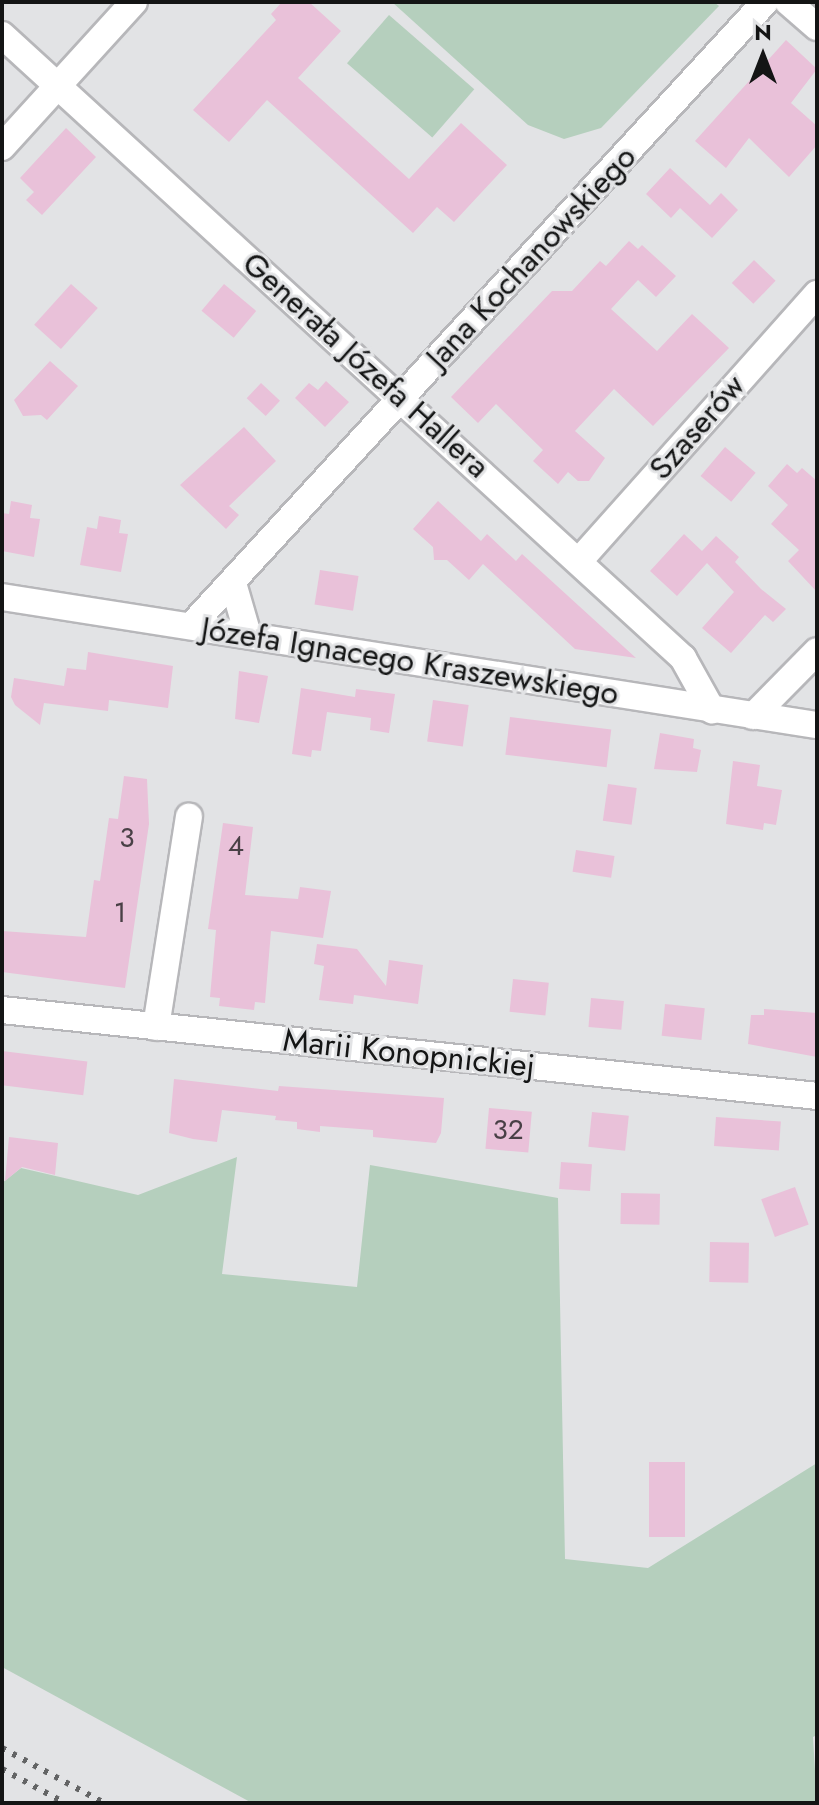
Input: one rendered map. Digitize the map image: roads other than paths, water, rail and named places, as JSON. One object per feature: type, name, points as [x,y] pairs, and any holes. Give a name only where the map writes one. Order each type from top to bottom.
[{"type":"street","points":[[2,147],[134,2]]},
{"type":"street","name":"Jana Kochanowskiego","points":[[192,625],[765,2]]},
{"type":"street","points":[[788,2],[817,27]]},
{"type":"street","name":"Generała Józefa Hallera","points":[[2,35],[683,658],[712,710]]},
{"type":"street","name":"Szaserów","points":[[579,561],[817,294]]},
{"type":"street","points":[[233,583],[248,635]]},
{"type":"street","name":"Józefa Ignacego Kraszewskiego","points":[[2,597],[817,725]]},
{"type":"street","points":[[753,716],[817,651]]},
{"type":"street","points":[[156,1027],[189,817]]},
{"type":"street","name":"Marii Konopnickiej","points":[[2,1010],[817,1096]]},
{"type":"railway","points":[[2,1748],[104,1803]]},
{"type":"railway","points":[[2,1769],[65,1803]]}]
